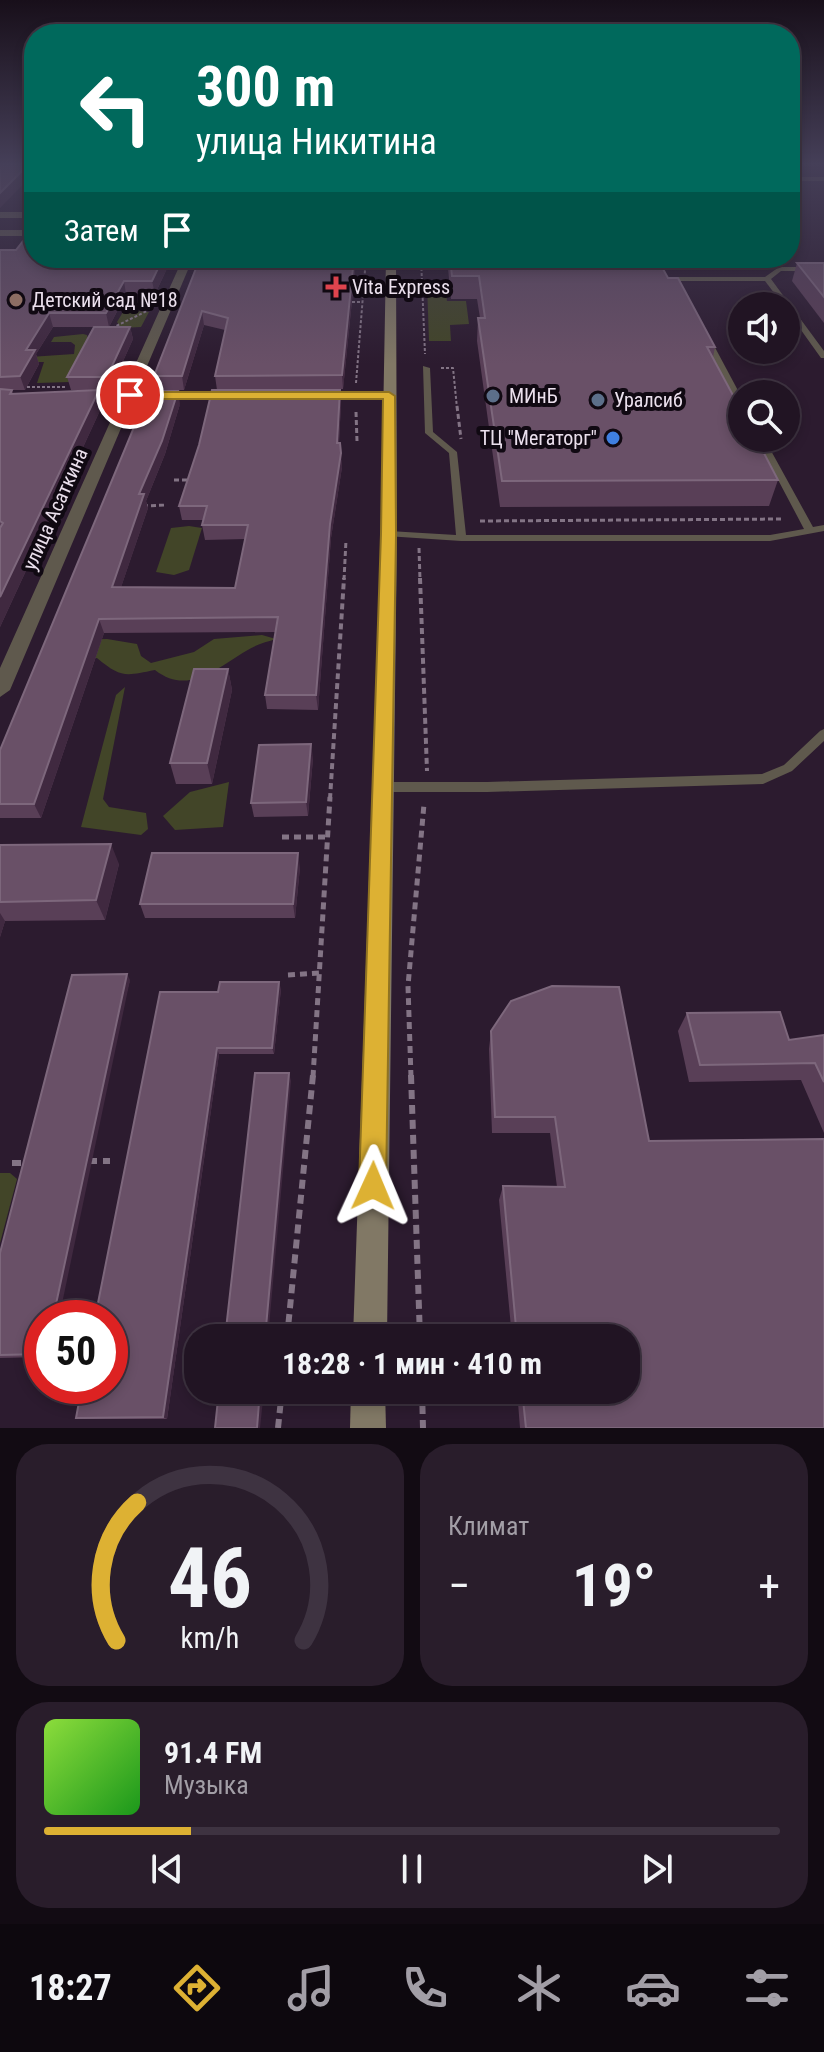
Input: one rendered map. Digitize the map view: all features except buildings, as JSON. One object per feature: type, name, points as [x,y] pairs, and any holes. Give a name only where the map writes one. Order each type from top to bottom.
[{"type":"main road","points":[[370,1324],[389,534],[391,268]]},
{"type":"main road","points":[[368,1404],[368,1428]]},
{"type":"street","points":[[0,233],[24,233]]},
{"type":"street","name":"улица Асаткина","points":[[0,690],[184,268]]},
{"type":"street","points":[[58,396],[254,396]]},
{"type":"street","points":[[296,396],[389,396]]},
{"type":"lane","points":[[686,301],[674,279],[767,279],[779,269],[824,269]]},
{"type":"lane","points":[[767,279],[824,356]]},
{"type":"lane","points":[[703,332],[729,380]]},
{"type":"lane","points":[[426,368],[429,433],[453,452],[461,538]]},
{"type":"lane","points":[[768,452],[810,530]]},
{"type":"lane","points":[[389,534],[461,538],[770,538],[824,528]]},
{"type":"lane","points":[[382,787],[763,779],[788,768],[824,734]]},
{"type":"path","points":[[357,441],[355,396],[365,268]]},
{"type":"path","points":[[421,268],[426,368],[453,368],[461,444]]},
{"type":"path","points":[[338,302],[363,302]]},
{"type":"path","points":[[102,333],[156,306]]},
{"type":"path","points":[[12,387],[77,387]]},
{"type":"path","points":[[174,480],[196,480]]},
{"type":"path","points":[[136,506],[167,505]]},
{"type":"path","points":[[470,521],[788,519]]},
{"type":"path","points":[[419,535],[427,787],[422,814],[408,986],[420,1324]]},
{"type":"path","points":[[288,1324],[320,973],[346,540]]},
{"type":"path","points":[[282,837],[328,837]]},
{"type":"path","points":[[288,975],[320,973]]},
{"type":"path","points":[[82,1162],[110,1161]]},
{"type":"path","points":[[12,1163],[40,1163]]},
{"type":"path","points":[[278,1428],[281,1404]]},
{"type":"path","points":[[422,1404],[423,1428]]},
{"type":"green space","points":[[427,284],[445,284],[447,301],[466,301],[469,324],[450,325],[451,341],[429,341]]},
{"type":"green space","points":[[135,302],[153,303],[152,307],[136,311],[149,312],[141,327],[121,328],[117,322],[126,307]]},
{"type":"green space","points":[[87,335],[89,343],[70,382],[37,383],[44,362],[0,362],[0,359],[74,354],[75,345],[71,342],[51,342],[54,337]]},
{"type":"green space","points":[[171,528],[202,528],[189,570],[174,575],[156,572]]},
{"type":"green space","points":[[262,635],[276,639],[253,647],[202,677],[191,680],[167,677],[155,670],[124,674],[97,658],[56,661],[69,640],[107,639],[137,644],[141,656],[151,663],[194,652],[214,639]]},
{"type":"green space","points":[[125,687],[103,799],[109,807],[146,813],[148,829],[141,835],[81,827],[116,695]]},
{"type":"green space","points":[[229,782],[223,827],[175,830],[163,816],[190,792]]},
{"type":"green space","points":[[0,1173],[10,1173],[17,1179],[0,1243]]},
{"type":"place","name":"Vita Express","points":[[336,287]]},
{"type":"place","name":"Детский сад №18","points":[[16,300]]},
{"type":"place","name":"МИнБ","points":[[493,396]]},
{"type":"place","name":"Уралсиб","points":[[598,400]]},
{"type":"place","name":"ТЦ \"Мегаторг\"","points":[[613,438]]},
{"type":"route","points":[[130,395],[389,396],[389,534],[373,1186]]}]
